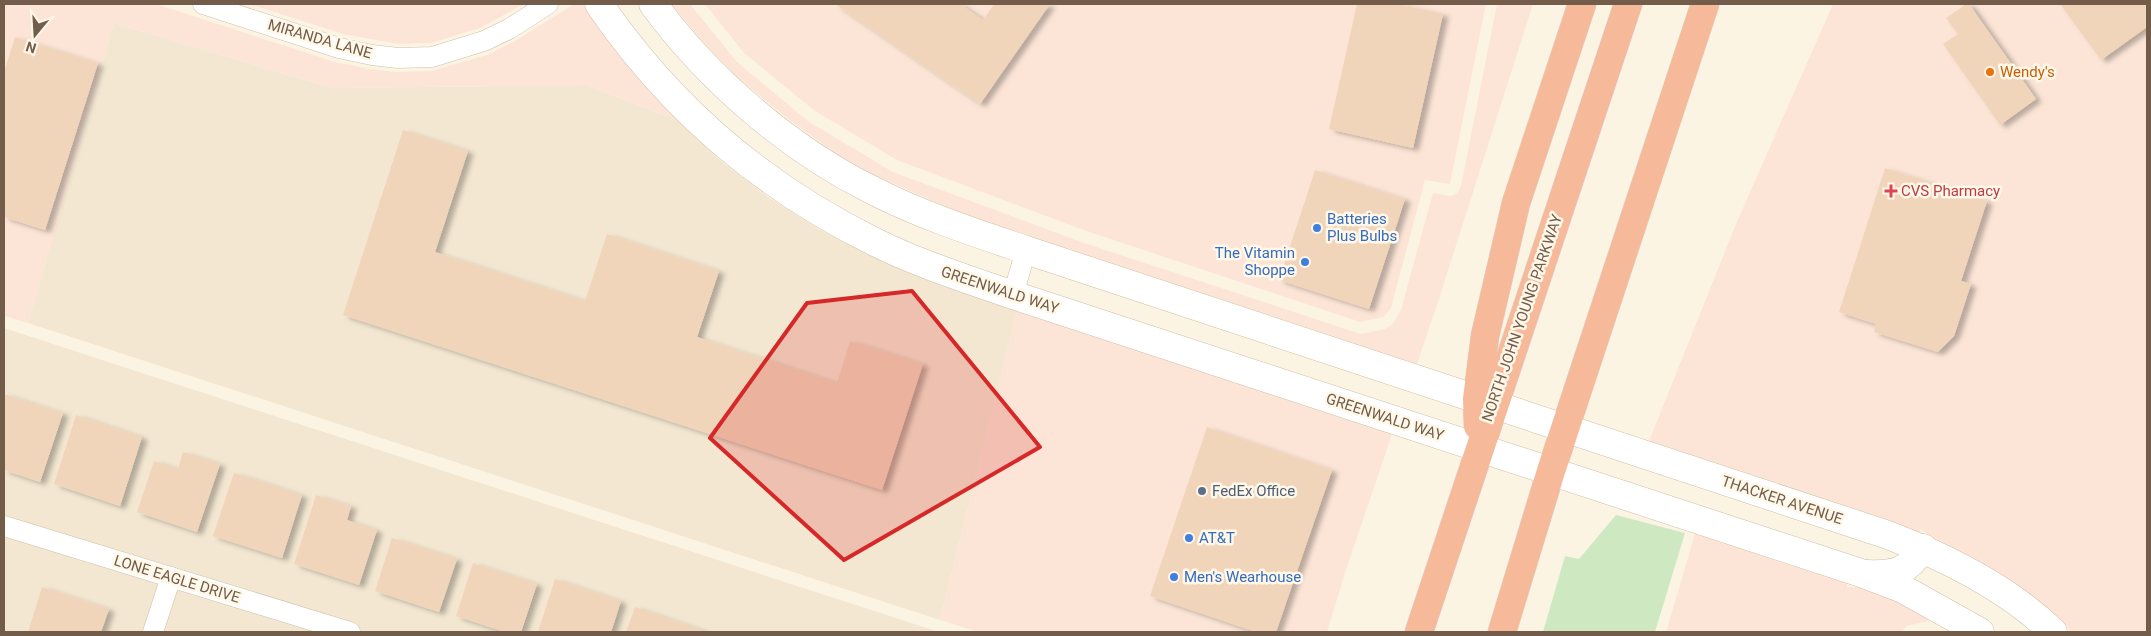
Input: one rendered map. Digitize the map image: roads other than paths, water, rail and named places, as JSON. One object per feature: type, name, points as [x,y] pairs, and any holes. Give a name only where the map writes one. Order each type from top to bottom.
[{"type":"highway","points":[[1418,632],[1478,448],[1485,402],[1485,336],[1516,203],[1582,4]]},
{"type":"highway","name":"NORTH JOHN YOUNG PARKWAY","points":[[1485,402],[1628,4]]},
{"type":"highway","points":[[1502,632],[1551,471],[1706,4]]},
{"type":"highway","points":[[1652,166],[1716,4]]},
{"type":"street","name":"MIRANDA LANE","points":[[203,4],[339,48],[398,58],[432,57],[484,41],[509,29],[548,4]]},
{"type":"street","name":"GREENWALD WAY","points":[[599,4],[648,68],[688,111],[730,150],[776,185],[823,215],[876,243],[934,268],[1478,448]]},
{"type":"street","points":[[654,4],[694,54],[730,89],[780,132],[828,166],[870,189],[956,226],[1485,402]]},
{"type":"street","points":[[1013,294],[1026,250]]},
{"type":"street","name":"THACKER AVENUE","points":[[1485,402],[1923,548],[1968,571],[2012,600],[2053,632]]},
{"type":"street","points":[[1478,448],[1861,573],[1903,589],[1980,632]]},
{"type":"street","name":"LONE EAGLE DRIVE","points":[[4,526],[350,632]]},
{"type":"street","points":[[1861,573],[1888,575],[1903,570],[1913,563],[1923,548]]},
{"type":"street","points":[[153,632],[171,577]]},
{"type":"place","name":"Wendy's","points":[[1990,72]]},
{"type":"place","name":"CVS Pharmacy","points":[[1891,191]]},
{"type":"place","name":"Batteries Plus Bulbs","points":[[1317,228]]},
{"type":"place","name":"The Vitamin Shoppe","points":[[1305,262]]},
{"type":"place","name":"FedEx Office","points":[[1202,491]]},
{"type":"place","name":"AT&T","points":[[1189,538]]},
{"type":"place","name":"Men's Wearhouse","points":[[1174,577]]}]
